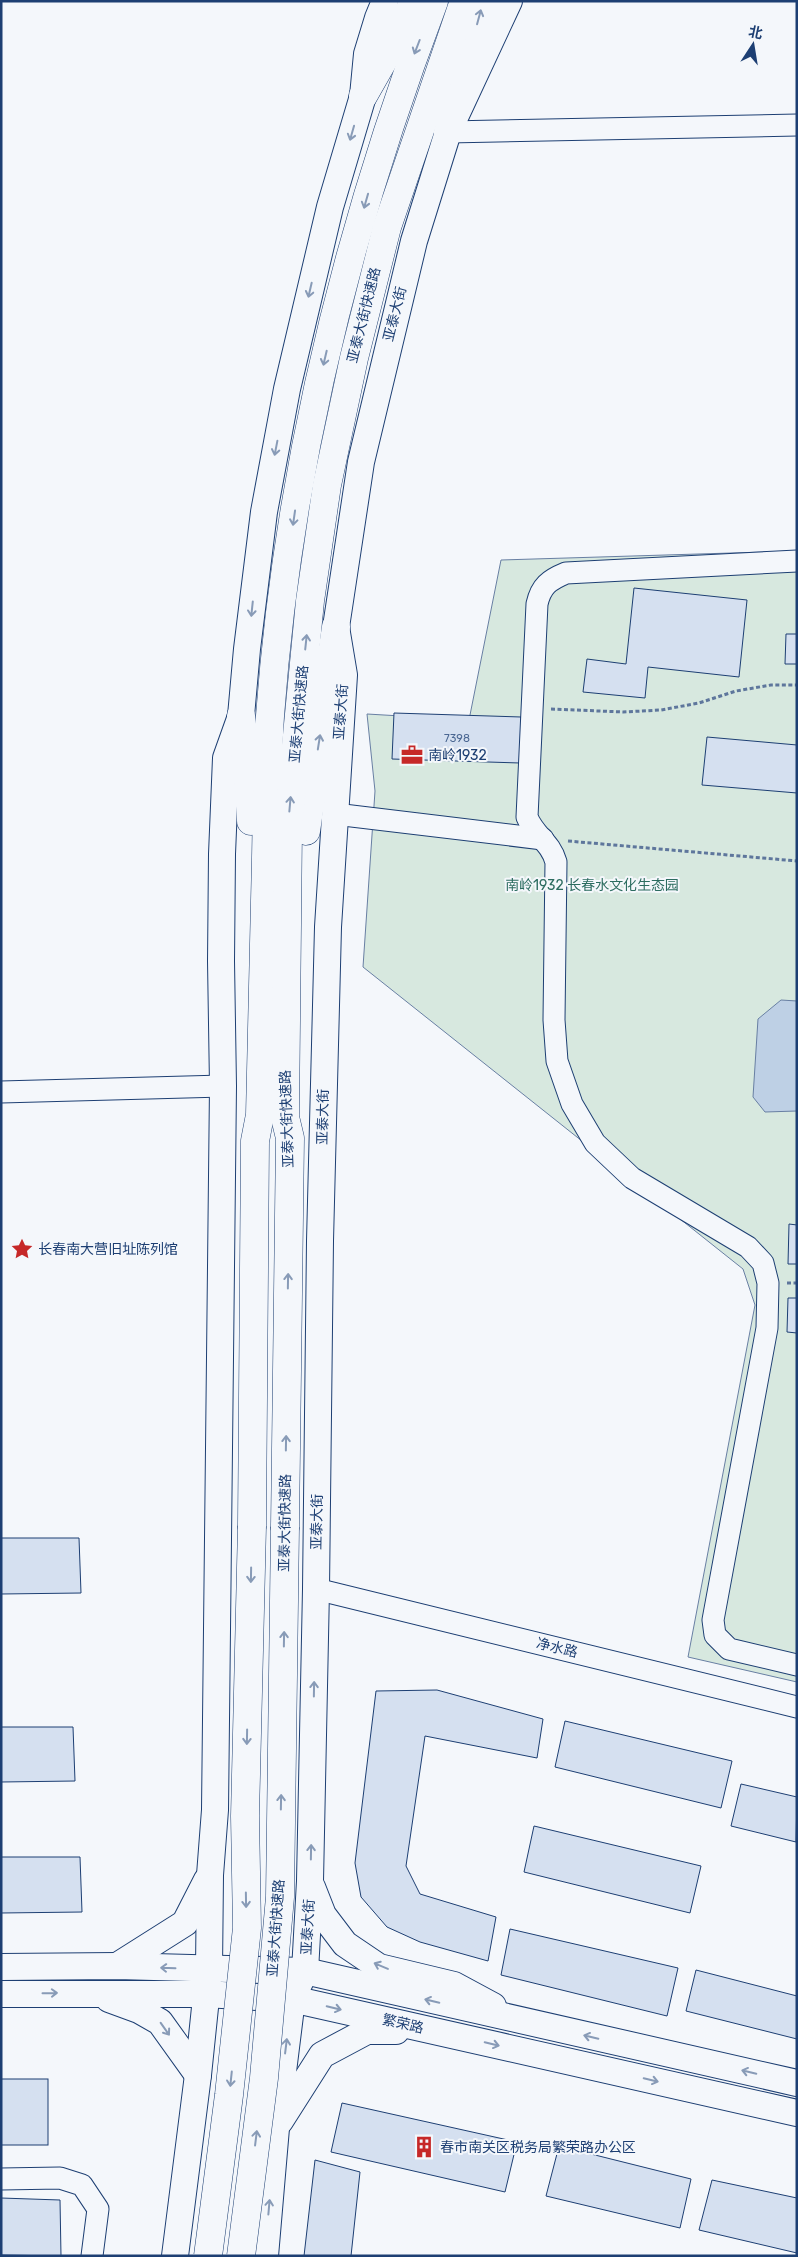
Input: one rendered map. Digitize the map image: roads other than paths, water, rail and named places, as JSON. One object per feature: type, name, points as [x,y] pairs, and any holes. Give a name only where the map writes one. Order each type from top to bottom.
[{"type":"highway","points":[[362,96],[396,38],[414,1]]},
{"type":"highway","name":"亚泰大街快速路","points":[[208,2256],[229,2095],[247,1928],[245,1816],[252,1526],[255,1141],[260,1115],[270,717],[303,459],[339,296],[379,157],[410,64],[434,1]]},
{"type":"highway","name":"亚泰大街快速路","points":[[241,2256],[264,2078],[280,1897],[290,1138],[285,1117],[288,828],[303,667],[319,538],[336,440],[370,289],[410,157],[464,1]]},
{"type":"highway","points":[[448,132],[483,1]]},
{"type":"highway","points":[[290,1138],[299,1116],[306,832],[336,627]]},
{"type":"highway","points":[[241,716],[251,803],[244,1115],[255,1141]]},
{"type":"main road","points":[[175,2256],[198,2076],[207,1982],[210,1874],[215,1810],[224,1086],[221,951],[222,854],[226,758],[241,716],[246,649],[264,512],[287,389],[330,207],[362,96],[367,54],[385,1]]},
{"type":"main road","name":"亚泰大街","points":[[265,2256],[276,2128],[292,1999],[305,1971],[310,1881],[320,1241],[328,927],[344,675],[336,627],[361,462],[411,250],[448,132],[509,1]]},
{"type":"main road","points":[[117,1966],[186,1923],[210,1874]]},
{"type":"main road","points":[[310,1881],[323,1915],[345,1944],[379,1967],[454,1985],[522,2021]]},
{"type":"main road","name":"繁荣路","points":[[1,1967],[117,1966],[207,1982],[437,2031],[797,2113]]},
{"type":"main road","name":"繁荣路","points":[[1,1994],[91,1993],[305,1971],[797,2083]]},
{"type":"main road","points":[[91,1993],[139,2010],[160,2022],[198,2076]]},
{"type":"main road","points":[[276,2128],[322,2055],[367,2031],[437,2031]]},
{"type":"street","points":[[448,132],[797,125]]},
{"type":"street","points":[[797,561],[566,573],[551,579],[540,590],[537,604],[527,817],[532,828],[552,849],[556,862],[554,1020],[557,1061],[572,1104],[595,1143],[632,1178],[748,1247],[763,1263],[768,1282],[767,1328],[713,1620],[715,1635],[729,1649],[797,1664]]},
{"type":"street","points":[[335,814],[543,839]]},
{"type":"street","points":[[1,1092],[224,1086]]},
{"type":"street","name":"净水路","points":[[316,1589],[797,1707]]},
{"type":"street","points":[[1,2179],[60,2178],[82,2185],[98,2209],[92,2256]]},
{"type":"water","points":[[781,1000],[797,1001],[797,1111],[765,1112],[753,1097],[758,1019]]},
{"type":"place","name":"南岭1932","points":[[412,755]]},
{"type":"place","name":"长春南大营旧址陈列馆","points":[[22,1249]]},
{"type":"place","name":"春市南关区税务局繁荣路办公区","points":[[424,2147]]},
{"type":"park label","name":"南岭1932 长春水文化生态园","points":[[592,885]]}]
